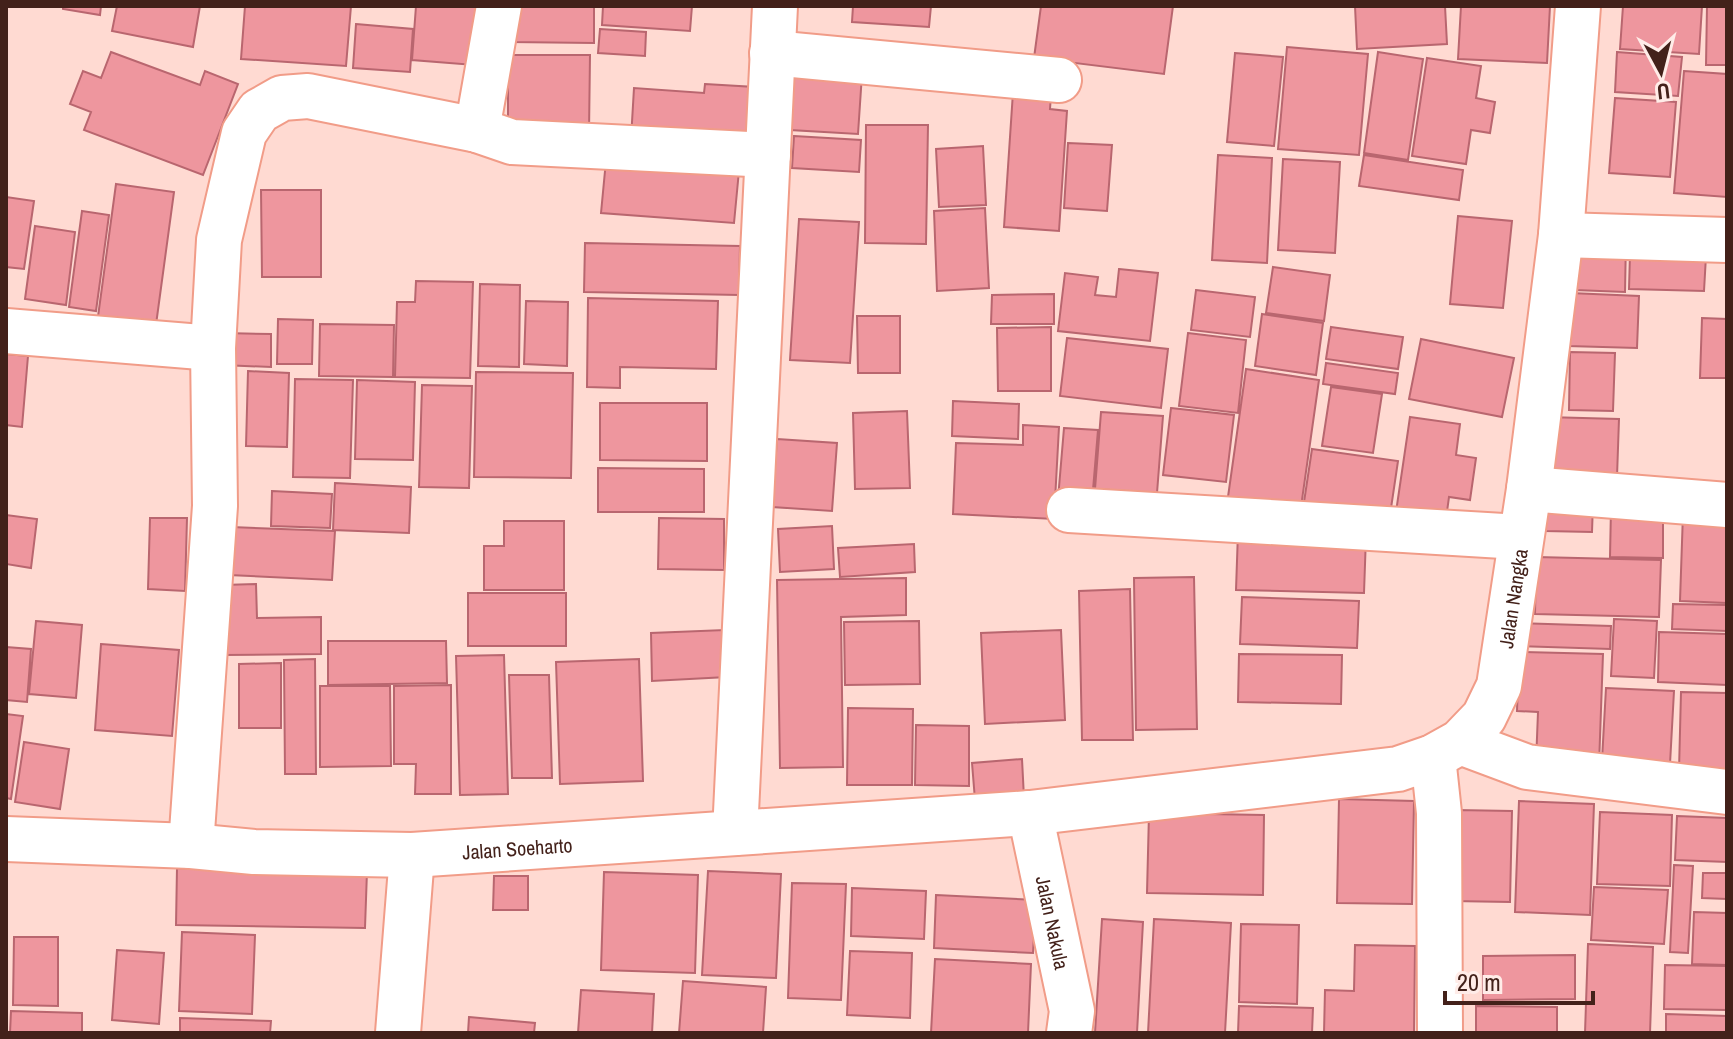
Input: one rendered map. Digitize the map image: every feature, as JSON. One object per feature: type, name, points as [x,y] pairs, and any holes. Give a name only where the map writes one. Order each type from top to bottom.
[{"type":"street","points":[[477,130],[499,6]]},
{"type":"street","points":[[735,833],[775,6]]},
{"type":"street","name":"Jalan Nangka","points":[[1446,749],[1484,717],[1499,686],[1529,489],[1561,235],[1578,6]]},
{"type":"street","points":[[772,53],[1059,80]]},
{"type":"street","points":[[191,846],[215,506],[213,348],[219,240],[244,133],[259,111],[282,98],[308,96],[477,130],[512,142],[768,155]]},
{"type":"street","points":[[1561,235],[1727,240]]},
{"type":"street","points":[[6,331],[213,348]]},
{"type":"street","points":[[1529,489],[1727,505]]},
{"type":"street","points":[[1069,510],[1520,537]]},
{"type":"street","points":[[1440,1033],[1439,813],[1446,749]]},
{"type":"street","points":[[1030,813],[1398,769],[1446,749],[1527,767],[1727,792]]},
{"type":"street","name":"Jalan Soeharto","points":[[6,839],[191,846],[254,852],[412,855],[1030,813]]},
{"type":"street","name":"Jalan Nakula","points":[[1030,813],[1072,1011],[1069,1033]]},
{"type":"street","points":[[398,1033],[412,855]]},
{"type":"building","points":[[63,6],[101,6],[100,15],[63,9]]},
{"type":"building","points":[[117,6],[200,6],[193,47],[112,31]]},
{"type":"building","points":[[245,6],[351,6],[346,66],[241,59]]},
{"type":"building","points":[[416,6],[479,6],[474,65],[412,60]]},
{"type":"building","points":[[510,6],[594,6],[594,43],[509,42]]},
{"type":"building","points":[[603,6],[692,6],[690,31],[602,25]]},
{"type":"building","points":[[853,6],[931,6],[929,27],[852,22]]},
{"type":"building","points":[[1041,6],[1173,6],[1164,74],[1034,58]]},
{"type":"building","points":[[1355,6],[1445,6],[1447,44],[1357,49]]},
{"type":"building","points":[[1461,6],[1550,6],[1547,63],[1458,59]]},
{"type":"building","points":[[1623,6],[1702,6],[1699,54],[1620,49]]},
{"type":"building","points":[[1707,6],[1727,6],[1727,65],[1706,65]]},
{"type":"building","points":[[356,24],[413,29],[410,72],[353,68]]},
{"type":"building","points":[[600,29],[646,32],[645,56],[598,53]]},
{"type":"building","points":[[1287,47],[1368,54],[1359,155],[1278,149]]},
{"type":"building","points":[[111,52],[200,85],[205,71],[238,84],[203,175],[84,130],[91,112],[70,104],[83,71],[101,78]]},
{"type":"building","points":[[1378,52],[1423,59],[1408,160],[1364,153]]},
{"type":"building","points":[[1617,52],[1682,57],[1678,96],[1615,92]]},
{"type":"building","points":[[1235,53],[1283,57],[1274,146],[1227,142]]},
{"type":"building","points":[[508,55],[590,55],[589,133],[508,133]]},
{"type":"building","points":[[1427,58],[1481,66],[1476,98],[1495,102],[1490,133],[1471,130],[1466,164],[1412,156]]},
{"type":"building","points":[[793,71],[862,74],[858,134],[790,130]]},
{"type":"building","points":[[1684,71],[1727,74],[1727,197],[1674,193]]},
{"type":"building","points":[[705,84],[755,87],[751,146],[631,139],[634,88],[704,93]]},
{"type":"building","points":[[1013,92],[1051,95],[1050,109],[1067,111],[1059,231],[1004,227]]},
{"type":"building","points":[[1615,98],[1676,102],[1670,177],[1609,173]]},
{"type":"building","points":[[866,125],[928,125],[926,244],[865,243]]},
{"type":"building","points":[[794,136],[861,140],[859,172],[792,168]]},
{"type":"building","points":[[1068,143],[1112,145],[1107,211],[1064,208]]},
{"type":"building","points":[[983,146],[986,205],[939,207],[936,149]]},
{"type":"building","points":[[607,150],[740,160],[734,223],[601,213]]},
{"type":"building","points":[[1218,155],[1272,158],[1267,263],[1212,260]]},
{"type":"building","points":[[1364,155],[1463,170],[1459,200],[1359,186]]},
{"type":"building","points":[[1283,159],[1340,162],[1335,253],[1278,250]]},
{"type":"building","points":[[116,184],[174,192],[155,332],[97,324]]},
{"type":"building","points":[[261,190],[321,190],[321,277],[262,277]]},
{"type":"building","points":[[6,197],[34,201],[24,269],[6,267]]},
{"type":"building","points":[[985,208],[989,288],[937,291],[934,211]]},
{"type":"building","points":[[82,211],[109,215],[96,311],[69,307]]},
{"type":"building","points":[[1458,216],[1512,221],[1503,308],[1450,304]]},
{"type":"building","points":[[799,219],[859,222],[850,363],[790,360]]},
{"type":"building","points":[[35,226],[75,232],[66,305],[25,299]]},
{"type":"building","points":[[1577,238],[1626,239],[1625,292],[1575,290]]},
{"type":"building","points":[[585,243],[740,246],[739,295],[584,292]]},
{"type":"building","points":[[1630,254],[1706,256],[1704,291],[1629,289]]},
{"type":"building","points":[[1273,267],[1330,275],[1324,321],[1266,313]]},
{"type":"building","points":[[1119,269],[1158,273],[1150,341],[1058,331],[1065,273],[1098,277],[1095,295],[1116,297]]},
{"type":"building","points":[[416,281],[473,282],[470,378],[395,377],[397,302],[415,302]]},
{"type":"building","points":[[480,284],[520,285],[519,367],[478,366]]},
{"type":"building","points":[[1196,290],[1255,297],[1250,337],[1191,330]]},
{"type":"building","points":[[1570,293],[1639,296],[1637,348],[1568,346]]},
{"type":"building","points":[[1054,294],[1054,324],[991,324],[992,295]]},
{"type":"building","points":[[588,298],[718,301],[716,369],[620,367],[620,388],[587,387]]},
{"type":"building","points":[[526,301],[568,302],[567,366],[524,364]]},
{"type":"building","points":[[1262,314],[1323,323],[1316,375],[1255,366]]},
{"type":"building","points":[[857,316],[900,316],[900,373],[858,373]]},
{"type":"building","points":[[1702,318],[1727,319],[1727,378],[1700,378]]},
{"type":"building","points":[[278,319],[313,320],[312,364],[277,364]]},
{"type":"building","points":[[320,324],[394,325],[393,377],[319,376]]},
{"type":"building","points":[[1051,327],[1051,391],[998,391],[997,328]]},
{"type":"building","points":[[1331,327],[1403,337],[1398,369],[1326,359]]},
{"type":"building","points":[[223,333],[271,334],[271,367],[222,365]]},
{"type":"building","points":[[1188,333],[1246,340],[1238,413],[1179,406]]},
{"type":"building","points":[[1067,338],[1168,349],[1161,408],[1060,396]]},
{"type":"building","points":[[1421,339],[1514,358],[1502,417],[1409,399]]},
{"type":"building","points":[[1570,352],[1615,353],[1613,411],[1569,410]]},
{"type":"building","points":[[6,354],[28,356],[22,427],[6,425]]},
{"type":"building","points":[[1326,363],[1398,373],[1395,394],[1323,384]]},
{"type":"building","points":[[1246,369],[1319,380],[1300,514],[1227,504]]},
{"type":"building","points":[[248,371],[289,373],[287,447],[246,446]]},
{"type":"building","points":[[476,372],[573,373],[571,478],[474,477]]},
{"type":"building","points":[[295,379],[353,380],[350,478],[293,477]]},
{"type":"building","points":[[357,380],[415,382],[413,460],[355,459]]},
{"type":"building","points":[[422,385],[472,386],[469,488],[419,487]]},
{"type":"building","points":[[1331,387],[1382,394],[1373,453],[1322,446]]},
{"type":"building","points":[[953,401],[1019,404],[1018,439],[952,436]]},
{"type":"building","points":[[600,403],[707,403],[707,461],[600,460]]},
{"type":"building","points":[[1171,408],[1234,415],[1226,482],[1163,475]]},
{"type":"building","points":[[907,411],[910,488],[855,489],[853,413]]},
{"type":"building","points":[[1101,412],[1163,416],[1157,493],[1095,489]]},
{"type":"building","points":[[1410,417],[1460,424],[1456,455],[1476,458],[1470,500],[1449,497],[1446,519],[1396,512]]},
{"type":"building","points":[[1546,417],[1619,419],[1617,477],[1544,475]]},
{"type":"building","points":[[1023,425],[1059,427],[1054,519],[953,514],[956,443],[1023,445]]},
{"type":"building","points":[[1064,428],[1098,430],[1092,502],[1058,499]]},
{"type":"building","points":[[777,439],[837,443],[832,511],[772,507]]},
{"type":"building","points":[[1312,449],[1398,461],[1390,515],[1304,502]]},
{"type":"building","points":[[598,468],[704,469],[704,512],[598,512]]},
{"type":"building","points":[[335,483],[411,487],[409,533],[333,530]]},
{"type":"building","points":[[272,491],[332,494],[330,528],[271,526]]},
{"type":"building","points":[[1546,502],[1593,503],[1592,532],[1545,531]]},
{"type":"building","points":[[1611,508],[1663,510],[1663,558],[1610,557]]},
{"type":"building","points":[[1683,513],[1727,515],[1727,603],[1680,601]]},
{"type":"building","points":[[6,515],[37,519],[31,568],[6,564]]},
{"type":"building","points":[[150,518],[187,518],[185,591],[148,589]]},
{"type":"building","points":[[659,518],[724,519],[724,570],[658,569]]},
{"type":"building","points":[[504,521],[564,521],[564,590],[484,590],[484,546],[504,546]]},
{"type":"building","points":[[832,526],[834,569],[780,572],[778,529]]},
{"type":"building","points":[[231,527],[335,531],[332,580],[229,575]]},
{"type":"building","points":[[1238,532],[1366,536],[1364,593],[1236,590]]},
{"type":"building","points":[[914,544],[915,572],[840,577],[838,548]]},
{"type":"building","points":[[1536,557],[1661,560],[1659,617],[1535,614]]},
{"type":"building","points":[[1194,577],[1197,729],[1136,730],[1134,578]]},
{"type":"building","points":[[906,578],[906,615],[841,617],[843,767],[780,768],[777,580]]},
{"type":"building","points":[[256,584],[257,618],[321,617],[321,654],[224,655],[223,585]]},
{"type":"building","points":[[1130,589],[1133,740],[1082,740],[1079,591]]},
{"type":"building","points":[[468,593],[566,593],[566,646],[468,646]]},
{"type":"building","points":[[1242,597],[1359,601],[1357,648],[1240,644]]},
{"type":"building","points":[[1673,604],[1727,605],[1727,631],[1672,629]]},
{"type":"building","points":[[1614,619],[1657,621],[1654,678],[1611,676]]},
{"type":"building","points":[[36,621],[82,625],[76,698],[29,694]]},
{"type":"building","points":[[919,621],[920,684],[845,685],[844,622]]},
{"type":"building","points":[[1520,623],[1611,626],[1610,649],[1520,646]]},
{"type":"building","points":[[725,630],[727,677],[652,681],[651,633]]},
{"type":"building","points":[[1061,630],[1065,720],[985,724],[981,633]]},
{"type":"building","points":[[1659,632],[1727,634],[1727,685],[1658,682]]},
{"type":"building","points":[[328,641],[446,641],[447,683],[328,685]]},
{"type":"building","points":[[101,644],[179,650],[172,736],[95,730]]},
{"type":"building","points":[[6,647],[31,649],[27,702],[6,700]]},
{"type":"building","points":[[1519,652],[1603,654],[1599,765],[1536,763],[1538,712],[1517,711]]},
{"type":"building","points":[[1239,654],[1342,655],[1341,704],[1238,702]]},
{"type":"building","points":[[504,655],[508,794],[460,795],[456,656]]},
{"type":"building","points":[[315,659],[316,774],[285,774],[284,660]]},
{"type":"building","points":[[639,659],[643,781],[560,784],[556,662]]},
{"type":"building","points":[[281,663],[281,728],[239,728],[239,664]]},
{"type":"building","points":[[509,675],[549,675],[552,778],[512,778]]},
{"type":"building","points":[[451,685],[451,794],[415,794],[416,764],[394,764],[394,686]]},
{"type":"building","points":[[320,686],[390,686],[391,766],[320,767]]},
{"type":"building","points":[[1606,688],[1674,691],[1670,764],[1602,760]]},
{"type":"building","points":[[1681,692],[1727,693],[1727,773],[1679,771]]},
{"type":"building","points":[[848,708],[913,709],[912,785],[847,785]]},
{"type":"building","points":[[6,714],[23,716],[11,799],[6,798]]},
{"type":"building","points":[[916,725],[969,726],[969,786],[915,785]]},
{"type":"building","points":[[24,742],[69,749],[60,809],[15,802]]},
{"type":"building","points":[[1022,759],[1024,798],[975,800],[972,763]]},
{"type":"building","points":[[1339,799],[1414,801],[1412,904],[1337,903]]},
{"type":"building","points":[[1519,801],[1594,804],[1590,915],[1515,912]]},
{"type":"building","points":[[1456,810],[1512,811],[1510,902],[1452,901]]},
{"type":"building","points":[[1600,812],[1672,815],[1670,886],[1597,884]]},
{"type":"building","points":[[1149,813],[1264,815],[1263,895],[1147,893]]},
{"type":"building","points":[[1677,816],[1727,818],[1727,862],[1675,860]]},
{"type":"building","points":[[1674,865],[1693,866],[1688,953],[1670,952]]},
{"type":"building","points":[[177,868],[367,871],[365,928],[176,925]]},
{"type":"building","points":[[708,871],[781,874],[776,978],[702,975]]},
{"type":"building","points":[[604,872],[698,875],[695,973],[601,970]]},
{"type":"building","points":[[1703,873],[1727,873],[1727,899],[1702,898]]},
{"type":"building","points":[[494,876],[528,876],[528,910],[493,910]]},
{"type":"building","points":[[792,883],[846,884],[841,1000],[788,998]]},
{"type":"building","points":[[1594,887],[1668,890],[1664,944],[1591,940]]},
{"type":"building","points":[[852,888],[926,891],[924,939],[851,936]]},
{"type":"building","points":[[936,895],[1036,900],[1033,953],[934,948]]},
{"type":"building","points":[[1694,912],[1727,913],[1727,965],[1692,964]]},
{"type":"building","points":[[1102,919],[1143,922],[1137,1033],[1095,1033]]},
{"type":"building","points":[[1154,919],[1231,923],[1225,1033],[1148,1033]]},
{"type":"building","points":[[1241,924],[1299,925],[1297,1004],[1239,1002]]},
{"type":"building","points":[[182,932],[255,935],[252,1014],[179,1011]]},
{"type":"building","points":[[14,937],[58,937],[58,1006],[13,1005]]},
{"type":"building","points":[[1588,944],[1653,947],[1650,1033],[1585,1033]]},
{"type":"building","points":[[1355,945],[1415,946],[1414,1033],[1324,1033],[1325,990],[1354,991]]},
{"type":"building","points":[[117,950],[164,953],[159,1024],[112,1020]]},
{"type":"building","points":[[850,951],[912,953],[910,1018],[847,1015]]},
{"type":"building","points":[[1575,955],[1575,999],[1483,1000],[1483,956]]},
{"type":"building","points":[[935,959],[1031,964],[1028,1033],[931,1033]]},
{"type":"building","points":[[1665,965],[1727,966],[1727,1010],[1664,1009]]},
{"type":"building","points":[[683,981],[766,987],[763,1033],[679,1033]]},
{"type":"building","points":[[581,990],[654,994],[652,1033],[578,1033]]},
{"type":"building","points":[[1239,1006],[1313,1008],[1312,1033],[1238,1033]]},
{"type":"building","points":[[1476,1006],[1557,1007],[1557,1033],[1476,1033]]},
{"type":"building","points":[[11,1011],[82,1013],[82,1033],[10,1033]]},
{"type":"building","points":[[1666,1014],[1727,1016],[1727,1033],[1666,1033]]},
{"type":"building","points":[[469,1017],[535,1023],[534,1033],[468,1033]]},
{"type":"building","points":[[180,1018],[271,1021],[270,1033],[180,1033]]}]
